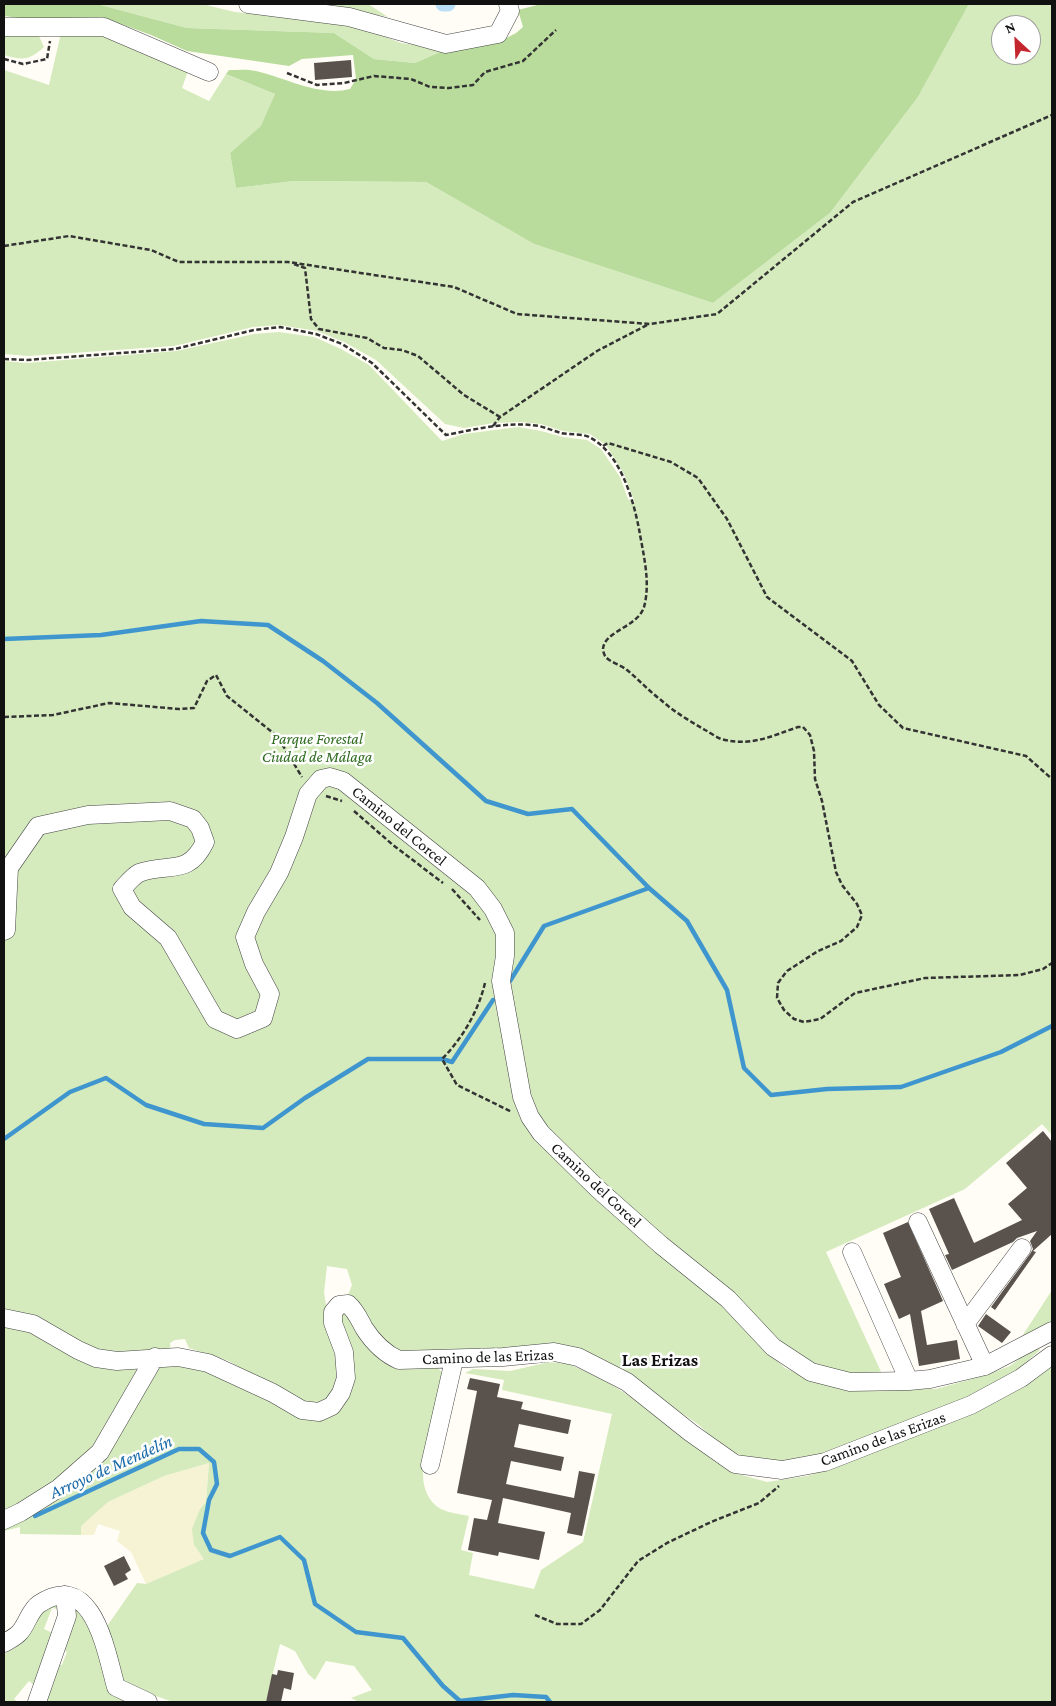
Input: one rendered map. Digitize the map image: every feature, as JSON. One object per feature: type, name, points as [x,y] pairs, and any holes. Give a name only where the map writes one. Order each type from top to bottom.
[{"type":"street","points":[[248,4],[349,17],[446,44],[498,34],[509,8]]},
{"type":"street","points":[[4,27],[104,27],[209,72]]},
{"type":"street","name":"Camino del Corcel","points":[[310,792],[321,779],[330,777],[343,780],[477,888],[493,909],[505,933],[505,956],[501,981],[522,1097],[530,1117],[541,1133],[599,1190],[661,1245],[728,1299],[773,1347],[811,1372],[850,1382],[909,1381],[930,1379],[985,1366],[1052,1331]]},
{"type":"street","points":[[4,931],[6,930],[9,868],[38,826],[88,815],[170,812],[193,819],[200,828],[205,842],[199,854],[188,864],[137,874],[122,889],[132,907],[168,938],[215,1019],[237,1029],[263,1018],[270,994],[254,964],[245,937],[256,912],[279,873],[310,792]]},
{"type":"street","points":[[918,1222],[985,1366]]},
{"type":"street","points":[[965,1324],[1022,1248]]},
{"type":"street","points":[[852,1252],[909,1381]]},
{"type":"street","name":"Camino de las Erizas","points":[[155,1357],[178,1357],[208,1363],[273,1393],[302,1410],[319,1412],[332,1406],[342,1393],[346,1378],[346,1366],[344,1352],[334,1323],[333,1312],[339,1304],[348,1304],[355,1310],[364,1328],[380,1349],[386,1355],[399,1360],[454,1360],[554,1352],[578,1357],[627,1382],[691,1433],[735,1464],[782,1470],[825,1462],[971,1405],[1021,1378],[1052,1355]]},
{"type":"street","points":[[4,1318],[33,1324],[78,1350],[96,1358],[117,1360],[155,1357]]},
{"type":"street","points":[[4,1520],[21,1512],[58,1488],[100,1452],[155,1357]]},
{"type":"street","points":[[430,1465],[454,1360]]},
{"type":"street","points":[[4,1643],[20,1633],[37,1605],[55,1595],[65,1595],[81,1600],[96,1620],[116,1687],[148,1702]]},
{"type":"street","points":[[37,1702],[67,1616],[65,1595]]},
{"type":"path","points":[[4,59],[23,64],[47,60],[52,27]]},
{"type":"path","points":[[287,74],[317,86],[344,83],[374,76],[411,79],[430,87],[449,88],[472,85],[485,72],[523,61],[556,30]]},
{"type":"path","points":[[4,246],[70,236],[151,250],[179,262],[288,262],[454,287],[517,314],[650,324],[717,314],[853,202],[1052,115]]},
{"type":"path","points":[[288,262],[305,268],[311,319],[319,329],[367,338],[384,348],[402,350],[418,356],[464,395],[500,417]]},
{"type":"path","points":[[494,426],[500,417],[597,351],[650,324]]},
{"type":"path","points":[[4,359],[27,360],[175,349],[254,330],[280,327],[316,334],[342,344],[372,363],[446,435],[494,426],[521,424],[540,426],[563,434],[589,437],[603,446],[624,477],[634,503],[644,556],[646,588],[644,608],[639,617],[604,642],[603,651],[605,657],[626,670],[662,702],[722,740],[744,743],[768,738],[798,727],[803,727],[810,735],[814,751],[815,780],[822,801],[836,872],[842,885],[858,904],[862,915],[857,927],[841,940],[818,951],[787,971],[778,983],[777,998],[784,1010],[794,1019],[804,1022],[820,1019],[855,993],[925,978],[1020,975],[1043,970],[1052,963]]},
{"type":"path","points":[[316,334],[319,329]]},
{"type":"path","points":[[603,446],[608,443],[671,462],[698,478],[728,519],[767,597],[852,661],[879,705],[903,728],[1026,756],[1052,779]]},
{"type":"path","points":[[4,718],[53,715],[109,703],[179,709],[194,708],[207,681],[216,675],[228,696],[277,736],[310,792],[341,800],[393,845],[444,884]]},
{"type":"path","points":[[452,889],[486,926]]},
{"type":"path","points":[[486,979],[471,1019],[454,1046],[442,1059],[457,1085],[512,1112],[530,1117]]},
{"type":"path","points":[[535,1615],[557,1624],[581,1624],[600,1610],[638,1561],[667,1542],[759,1503],[780,1485]]},
{"type":"shaded area","points":[[209,1463],[206,1502],[200,1509],[194,1545],[205,1559],[146,1584],[131,1552],[117,1541],[120,1531],[98,1524],[94,1535],[81,1535],[80,1526],[108,1502],[164,1476]]},
{"type":"green space","points":[[4,4],[97,4],[187,28],[334,33],[374,59],[415,63],[447,49],[495,44],[523,27],[518,10],[541,4],[969,4],[918,97],[830,213],[713,303],[534,244],[426,182],[294,181],[236,188],[230,153],[261,126],[275,94],[226,74],[229,70],[256,71],[315,89],[339,91],[350,89],[356,79],[353,55],[302,59],[289,66],[187,51],[102,17],[27,19],[4,16]]},
{"type":"green space","points":[[97,4],[202,4],[235,12],[352,24],[401,43],[447,49],[415,63],[374,59],[334,33],[187,28]]},
{"type":"green space","points":[[303,4],[368,4],[388,17],[323,5]]},
{"type":"green space","name":"Parque Forestal Ciudad de Málaga","points":[[969,4],[1052,4],[1052,1135],[1042,1124],[965,1189],[826,1252],[883,1376],[864,1377],[832,1371],[797,1357],[765,1331],[729,1293],[663,1240],[603,1186],[546,1128],[534,1113],[527,1092],[518,1045],[506,1045],[519,1103],[526,1120],[537,1136],[596,1195],[724,1305],[754,1340],[785,1368],[818,1383],[852,1389],[936,1389],[983,1376],[1010,1366],[1035,1346],[1040,1350],[1015,1372],[984,1391],[838,1449],[786,1463],[745,1458],[721,1446],[699,1425],[610,1364],[565,1348],[404,1355],[388,1348],[371,1329],[358,1302],[348,1295],[352,1285],[347,1269],[327,1266],[324,1292],[328,1320],[337,1342],[341,1370],[338,1390],[327,1402],[314,1407],[300,1404],[229,1361],[189,1348],[185,1339],[175,1340],[170,1343],[172,1362],[225,1373],[302,1414],[325,1415],[341,1403],[350,1383],[351,1361],[340,1316],[342,1313],[349,1313],[369,1346],[384,1358],[406,1364],[437,1367],[443,1374],[424,1464],[425,1490],[431,1501],[441,1509],[469,1516],[461,1550],[473,1553],[469,1575],[534,1589],[541,1570],[583,1542],[612,1414],[502,1390],[504,1380],[465,1373],[473,1369],[510,1371],[549,1362],[569,1364],[604,1380],[642,1404],[717,1463],[738,1474],[767,1482],[807,1476],[846,1463],[976,1411],[1025,1386],[1052,1365],[1052,1702],[359,1702],[351,1698],[372,1690],[354,1666],[326,1661],[315,1680],[308,1674],[295,1651],[280,1644],[266,1702],[173,1702],[156,1696],[144,1696],[129,1689],[117,1677],[105,1629],[137,1583],[146,1584],[204,1559],[194,1545],[192,1529],[200,1509],[206,1502],[209,1463],[164,1476],[108,1502],[81,1526],[81,1535],[20,1534],[20,1527],[4,1531],[4,361],[27,363],[176,351],[254,334],[279,332],[314,337],[341,349],[369,365],[442,441],[464,434],[518,427],[587,440],[601,449],[620,477],[628,499],[635,503],[624,474],[606,445],[590,434],[563,431],[541,424],[521,422],[494,423],[464,428],[445,424],[376,360],[344,342],[317,331],[279,325],[253,327],[174,346],[28,356],[4,354],[4,70],[49,85],[61,33],[86,30],[118,36],[189,68],[182,88],[209,101],[226,74],[275,94],[262,126],[230,153],[236,188],[294,181],[426,182],[534,244],[713,303],[830,213],[918,97]]},
{"type":"green space","points":[[4,36],[39,36],[44,47],[34,55],[26,58],[4,55]]},
{"type":"green space","points":[[1052,1290],[1052,1322],[1021,1338]]},
{"type":"green space","points":[[71,1599],[81,1603],[133,1702],[42,1702],[55,1663],[62,1665],[67,1652],[62,1649]]},
{"type":"green space","points":[[53,1602],[63,1610],[52,1608],[44,1629],[55,1634],[39,1689],[29,1681],[14,1699],[18,1702],[4,1702],[4,1654],[24,1639],[34,1627],[43,1610]]},
{"type":"building","points":[[351,60],[352,77],[315,80],[314,63]]},
{"type":"building","points":[[1043,1131],[1052,1142],[1052,1234],[1033,1251],[1036,1252],[995,1310],[991,1307],[1030,1254],[1033,1249],[1030,1241],[1037,1231],[1017,1238],[1013,1242],[952,1270],[945,1255],[949,1254],[929,1209],[954,1198],[974,1243],[1022,1220],[1008,1204],[1027,1188],[1006,1163]]},
{"type":"building","points":[[908,1222],[943,1301],[921,1311],[927,1345],[957,1340],[960,1359],[919,1366],[910,1314],[899,1319],[884,1284],[901,1277],[883,1233]]},
{"type":"building","points":[[986,1314],[1011,1332],[1002,1343],[978,1326]]},
{"type":"building","points":[[470,1378],[500,1384],[497,1397],[523,1402],[521,1409],[571,1420],[568,1434],[519,1424],[514,1447],[564,1457],[561,1471],[511,1461],[506,1484],[574,1498],[579,1471],[595,1474],[582,1536],[567,1533],[571,1513],[503,1498],[498,1523],[545,1532],[539,1560],[499,1552],[498,1556],[468,1550],[474,1518],[487,1520],[492,1500],[457,1493],[477,1391],[467,1389]]},
{"type":"building","points":[[124,1556],[131,1570],[125,1574],[128,1579],[114,1586],[104,1566]]},
{"type":"building","points":[[278,1670],[294,1673],[291,1690],[284,1688],[281,1702],[266,1702],[272,1674],[277,1675]]},
{"type":"waterway","points":[[443,4],[448,4]]},
{"type":"waterway","points":[[4,639],[101,635],[201,621],[268,625],[323,661],[377,703],[486,801],[528,814],[572,809],[649,888],[687,921],[727,990],[744,1068],[771,1095],[827,1089],[901,1087],[1001,1052],[1052,1026]]},
{"type":"waterway","points":[[510,981],[544,926],[649,888]]},
{"type":"waterway","points":[[4,1139],[70,1092],[106,1078],[146,1105],[204,1124],[263,1128],[305,1098],[368,1059],[442,1059],[452,1062],[493,1000]]},
{"type":"waterway","name":"Arroyo de Mendelín","points":[[35,1516],[179,1449],[199,1449],[214,1462],[217,1484],[209,1500],[203,1533],[211,1550],[230,1556],[280,1537],[304,1560],[315,1604],[356,1632],[403,1638],[443,1686],[460,1701],[513,1695],[546,1697],[550,1702]]},
{"type":"district","name":"Las Erizas","points":[[660,1360]]}]
